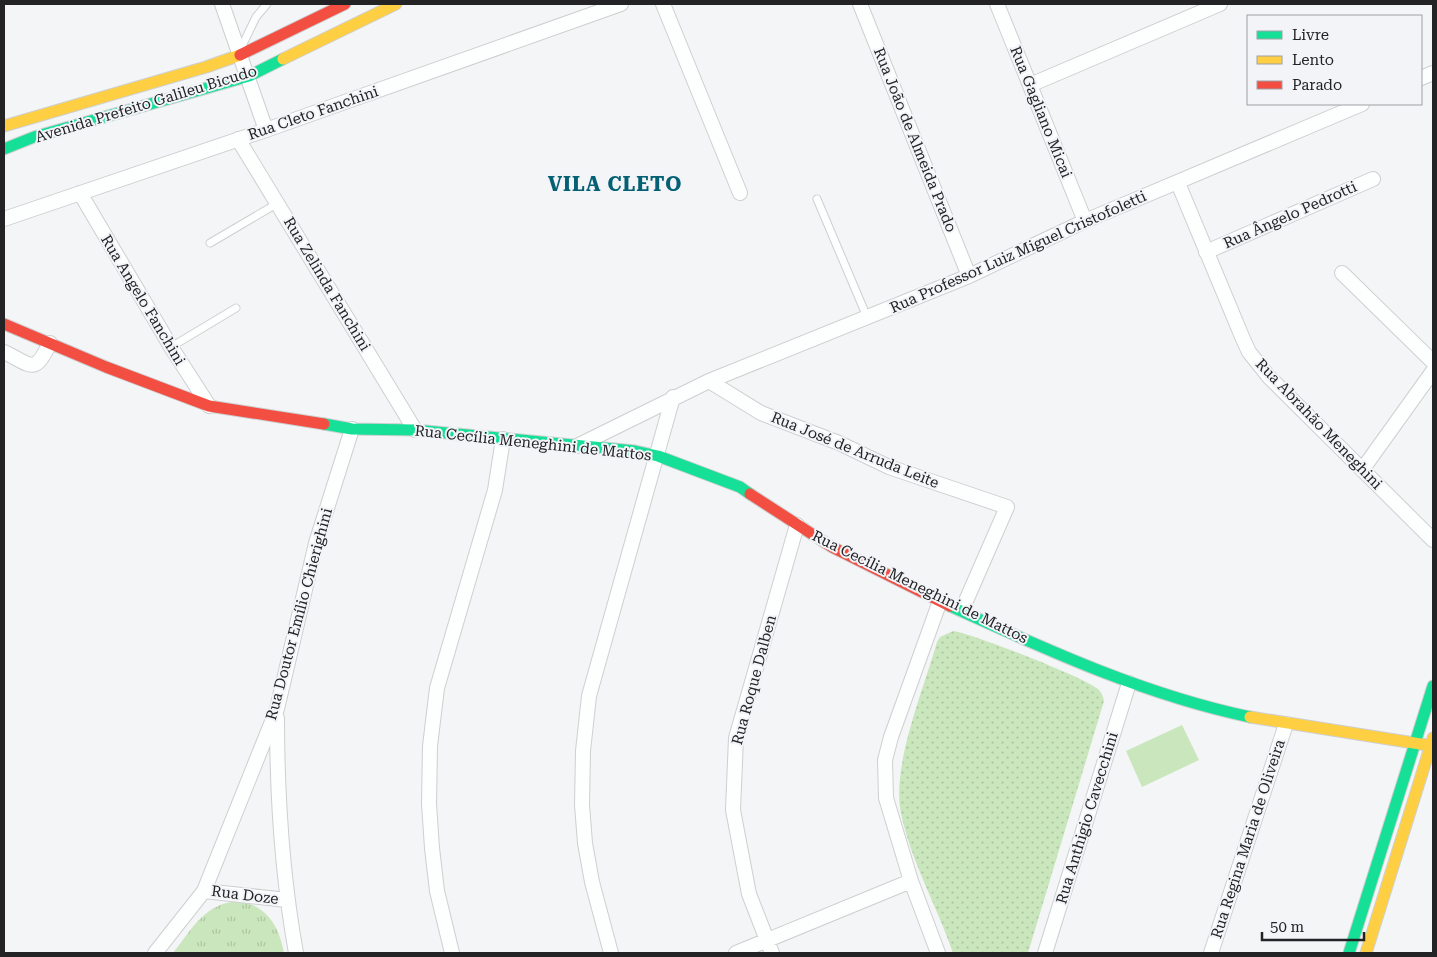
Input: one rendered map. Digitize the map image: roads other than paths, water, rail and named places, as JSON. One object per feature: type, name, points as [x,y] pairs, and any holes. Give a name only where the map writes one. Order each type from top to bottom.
[{"type":"street","points":[[222,4],[249,76],[266,130]]},
{"type":"street","name":"Avenida Prefeito Galileu Bicudo","points":[[4,126],[26,118],[206,67],[345,4]]},
{"type":"street","name":"Avenida Prefeito Galileu Bicudo","points":[[4,149],[34,137],[249,76],[396,4]]},
{"type":"street","name":"Rua Cleto Fanchini","points":[[4,219],[266,130],[621,4]]},
{"type":"street","points":[[662,4],[740,193]]},
{"type":"street","name":"Rua João de Almeida Prado","points":[[860,4],[969,276]]},
{"type":"street","name":"Rua Gagliano Micai","points":[[997,4],[1085,221]]},
{"type":"street","points":[[1030,85],[1220,4]]},
{"type":"street","name":"Rua Professor Luiz Miguel Cristofoletti","points":[[575,447],[709,380],[969,276],[1085,221],[1360,105]]},
{"type":"street","name":"Rua Zelinda Fanchini","points":[[238,139],[415,430]]},
{"type":"street","name":"Rua Ângelo Pedrotti","points":[[1206,252],[1373,179]]},
{"type":"street","name":"Rua Abrahão Meneghini","points":[[1178,183],[1249,352],[1270,377],[1433,540]]},
{"type":"street","name":"Rua Angelo Fanchini","points":[[80,193],[171,347],[209,406]]},
{"type":"street","points":[[1342,273],[1433,362]]},
{"type":"street","name":"Rua Cecília Meneghini de Mattos","points":[[4,324],[209,406],[352,429],[415,430],[575,447],[635,451],[658,456],[740,487],[832,547],[940,601],[1042,648],[1129,683],[1220,711],[1286,724],[1414,743],[1432,743]]},
{"type":"street","points":[[4,352],[31,365],[37,365],[40,363],[50,343]]},
{"type":"street","points":[[1362,470],[1433,371]]},
{"type":"street","name":"Rua José de Arruda Leite","points":[[709,380],[761,413],[839,443],[889,467],[1007,507],[962,610]]},
{"type":"street","points":[[611,953],[596,902],[585,843],[582,805],[583,751],[589,696],[674,397]]},
{"type":"street","name":"Rua Doutor Emílio Chierighini","points":[[155,953],[204,891],[277,708],[316,543],[352,429]]},
{"type":"street","points":[[452,953],[437,891],[432,848],[429,804],[430,746],[436,688],[495,490],[503,439]]},
{"type":"street","name":"Rua Roque Dalben","points":[[769,947],[749,894],[733,810],[736,738],[797,525]]},
{"type":"street","points":[[938,953],[911,881],[886,798],[885,760],[891,737],[940,601]]},
{"type":"street","name":"Rua Anthigio Cavecchini","points":[[1045,953],[1129,683]]},
{"type":"street","points":[[1349,953],[1433,686]]},
{"type":"street","points":[[277,708],[276,781],[287,900],[296,953]]},
{"type":"street","name":"Rua Regina Maria de Oliveira","points":[[1211,953],[1286,724]]},
{"type":"street","points":[[1366,953],[1432,743]]},
{"type":"street","points":[[252,773],[266,771],[276,781]]},
{"type":"street","points":[[736,953],[769,947],[911,881]]},
{"type":"street","name":"Rua Doze","points":[[204,891],[287,900]]},
{"type":"lane","points":[[240,53],[256,17],[266,4]]},
{"type":"lane","points":[[817,199],[867,317]]},
{"type":"lane","points":[[210,242],[278,203]]},
{"type":"lane","points":[[171,347],[236,308]]},
{"type":"district","name":"VILA CLETO","points":[[615,184]]}]
